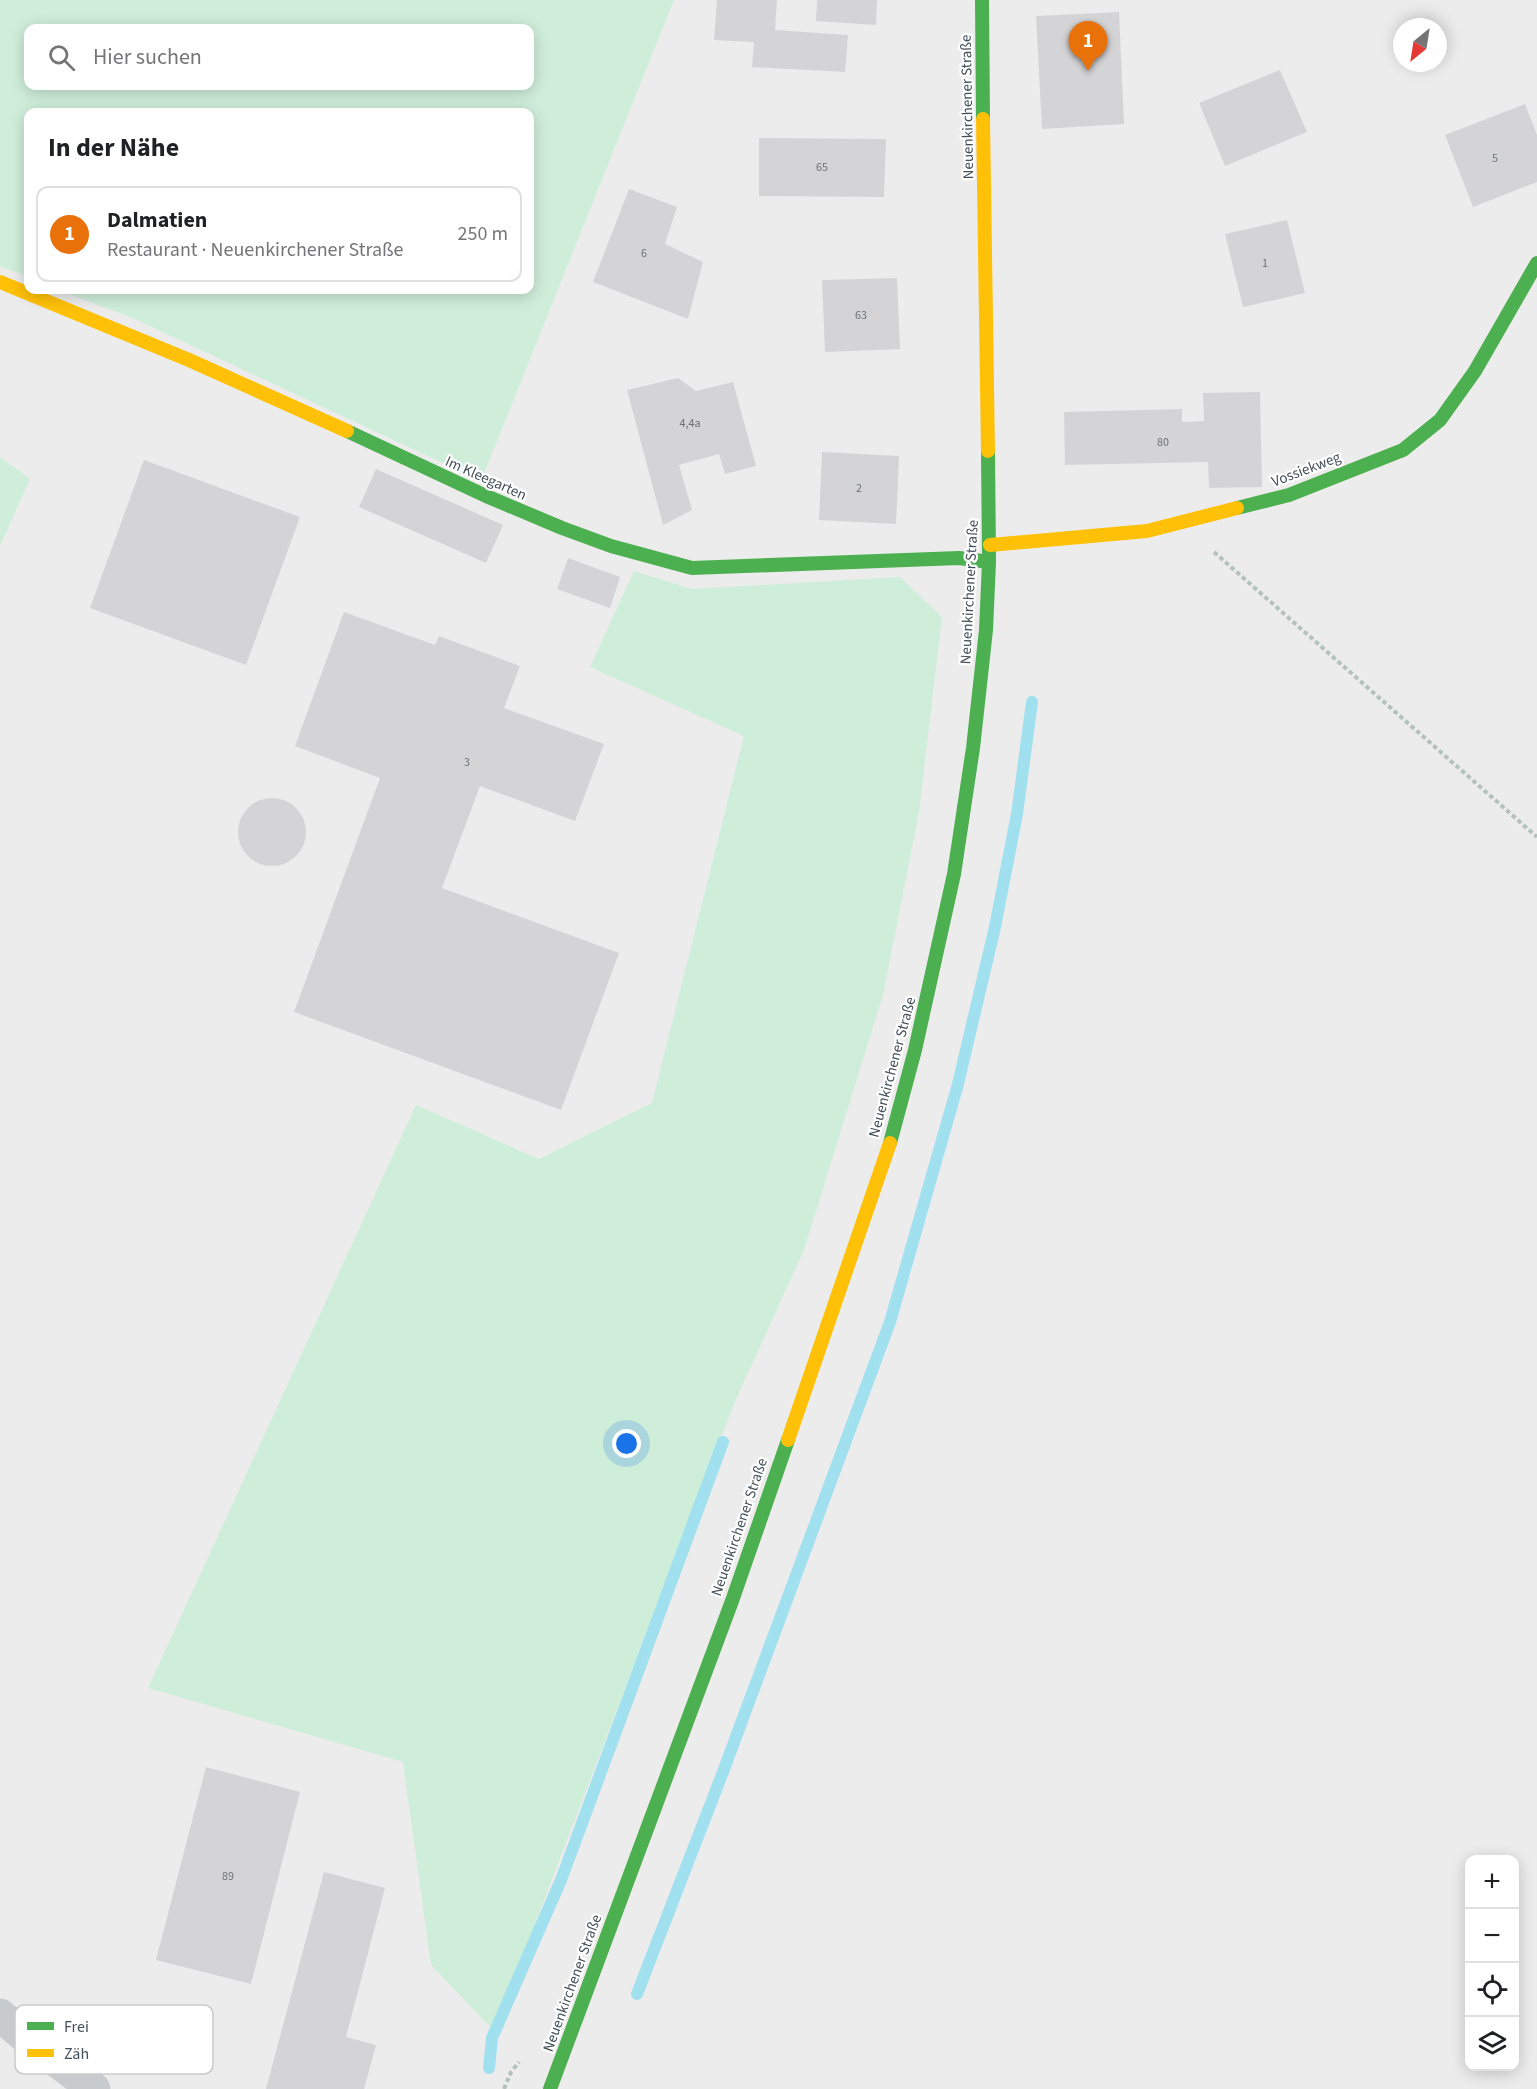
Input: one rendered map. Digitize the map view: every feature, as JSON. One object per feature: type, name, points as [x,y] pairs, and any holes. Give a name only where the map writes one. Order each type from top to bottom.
[{"type":"main road","name":"Neuenkirchener Straße","points":[[550,2089],[732,1601],[892,1136],[915,1050],[954,874],[974,736],[986,630],[990,545],[982,0]]},
{"type":"main road","name":"Vossiekweg","points":[[990,545],[1147,531],[1289,495],[1403,450],[1440,420],[1475,371],[1537,263]]},
{"type":"main road","name":"Im Kleegarten","points":[[0,282],[24,292]]},
{"type":"main road","name":"Im Kleegarten","points":[[28,294],[300,409],[461,485],[533,516],[602,543],[682,566],[728,568],[959,558],[989,562]]},
{"type":"street","points":[[0,2015],[15,2028]]},
{"type":"street","points":[[74,2074],[94,2089]]},
{"type":"path","points":[[1180,522],[1537,837]]},
{"type":"path","points":[[504,2089],[511,2072],[524,2054]]},
{"type":"green space","points":[[0,0],[674,0],[481,481],[135,319],[69,294],[534,294],[534,108],[24,108],[24,275],[0,266]]},
{"type":"green space","points":[[0,457],[30,479],[0,546]]},
{"type":"green space","points":[[634,571],[692,589],[900,577],[942,617],[919,812],[883,995],[804,1250],[734,1404],[494,2031],[431,1965],[403,1762],[148,1688],[416,1105],[539,1159],[652,1103],[744,736],[590,667]]},
{"type":"building","points":[[717,0],[777,0],[775,30],[848,35],[845,72],[752,67],[754,42],[714,40]]},
{"type":"building","points":[[817,0],[877,0],[876,25],[816,21]]},
{"type":"building","points":[[1119,12],[1124,124],[1042,129],[1036,16]]},
{"type":"building","points":[[1280,70],[1307,132],[1225,166],[1199,103]]},
{"type":"building","points":[[1525,104],[1537,135],[1537,182],[1473,207],[1445,135]]},
{"type":"building","points":[[759,138],[886,139],[884,197],[759,196]]},
{"type":"building","points":[[629,189],[677,207],[665,244],[703,262],[688,319],[593,282]]},
{"type":"building","points":[[1287,220],[1305,293],[1243,307],[1225,234]]},
{"type":"building","points":[[897,278],[900,349],[825,352],[822,280]]},
{"type":"building","points":[[678,378],[696,391],[733,382],[756,466],[725,474],[719,454],[679,465],[692,510],[663,525],[627,390]]},
{"type":"building","points":[[1260,392],[1262,487],[1209,488],[1208,462],[1065,465],[1064,412],[1182,409],[1182,422],[1204,421],[1203,393]]},
{"type":"building","points":[[822,452],[899,456],[896,524],[819,520]]},
{"type":"building","points":[[144,460],[300,517],[246,665],[90,608]]},
{"type":"building","points":[[376,469],[503,525],[486,563],[359,507]]},
{"type":"building","points":[[568,558],[620,577],[610,608],[557,589]]},
{"type":"building","points":[[344,612],[435,645],[439,636],[520,666],[504,708],[604,744],[575,821],[480,786],[442,888],[619,953],[561,1110],[294,1012],[380,778],[295,746]]},
{"type":"building","points":[[272,798],[285,801],[296,808],[303,819],[306,832],[303,845],[296,856],[285,863],[272,866],[259,863],[248,856],[241,845],[238,832],[241,819],[248,808],[259,801]]},
{"type":"building","points":[[206,1767],[300,1792],[251,1984],[156,1960]]},
{"type":"building","points":[[324,1872],[385,1888],[346,2037],[376,2045],[364,2089],[266,2089]]},
{"type":"waterway","points":[[637,1994],[723,1772],[890,1322],[958,1084],[995,927],[1017,814],[1032,702]]},
{"type":"waterway","points":[[489,2068],[492,2038],[561,1880],[723,1442]]},
{"type":"traffic: fast","points":[[982,0],[983,119]]},
{"type":"traffic: fast","points":[[1237,508],[1289,495],[1403,450],[1440,420],[1475,371],[1537,263]]},
{"type":"traffic: fast","points":[[347,431],[486,496],[562,528],[611,546],[692,568],[959,558],[989,562]]},
{"type":"traffic: fast","points":[[890,1143],[915,1050],[954,874],[973,748],[986,630],[989,562],[988,451]]},
{"type":"traffic: fast","points":[[550,2089],[732,1601],[788,1440]]},
{"type":"traffic: slow","points":[[983,119],[988,451]]},
{"type":"traffic: slow","points":[[0,282],[24,292]]},
{"type":"traffic: slow","points":[[29,294],[189,360],[347,431]]},
{"type":"traffic: slow","points":[[990,545],[1147,531],[1237,508]]},
{"type":"traffic: slow","points":[[788,1440],[890,1143]]},
{"type":"place","name":"Dalmatien","points":[[1088,71]]}]
